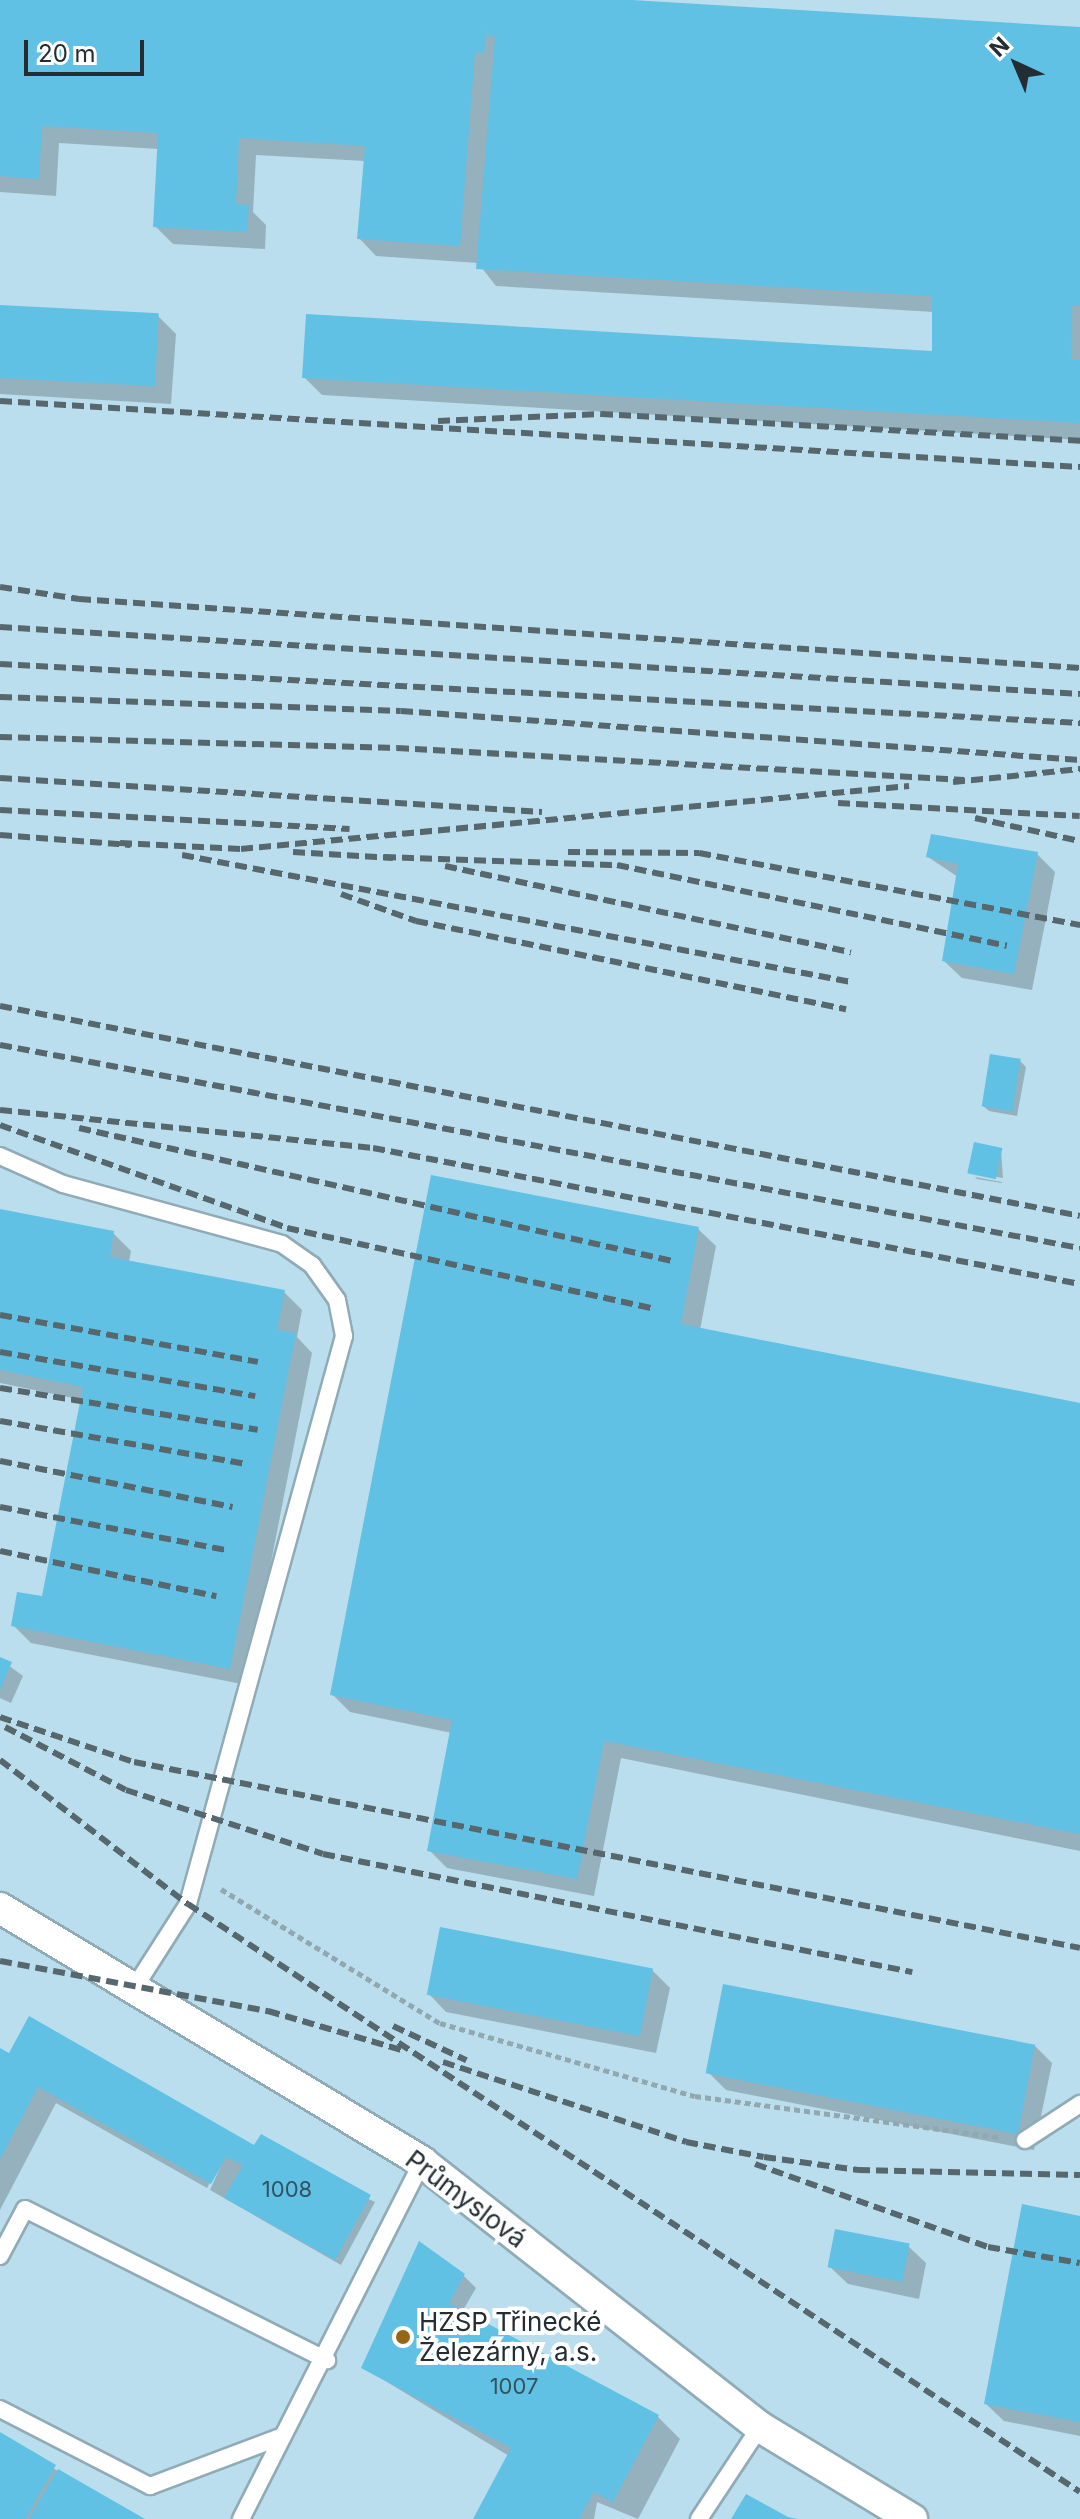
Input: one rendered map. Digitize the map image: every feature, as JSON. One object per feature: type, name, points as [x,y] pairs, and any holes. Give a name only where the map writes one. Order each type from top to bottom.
[{"type":"street","name":"Průmyslová","points":[[0,1908],[422,2162],[760,2427],[912,2519]]},
{"type":"lane","points":[[0,1156],[63,1184],[282,1244],[312,1265],[337,1300],[344,1336],[188,1904],[133,1990]]},
{"type":"lane","points":[[1025,2140],[1080,2104]]},
{"type":"lane","points":[[241,2519],[283,2436],[327,2360],[422,2162]]},
{"type":"lane","points":[[0,2256],[25,2209],[327,2360]]},
{"type":"lane","points":[[0,2409],[150,2486],[283,2436]]},
{"type":"lane","points":[[699,2519],[760,2427]]},
{"type":"path","points":[[196,1874],[440,2023],[695,2096],[1025,2140]]},
{"type":"shaded area","points":[[0,0],[1080,0],[1080,2519],[0,2519]]},
{"type":"building","points":[[0,0],[632,0],[1080,27],[1080,306],[1072,305],[1071,360],[1080,360],[1080,423],[302,378],[306,314],[932,351],[932,296],[476,269],[495,37],[488,36],[488,24],[484,53],[475,52],[460,246],[357,239],[365,146],[239,138],[236,204],[249,205],[247,232],[153,227],[158,133],[42,126],[39,179],[0,176]]},
{"type":"building","points":[[0,305],[159,313],[155,386],[0,378]]},
{"type":"building","points":[[931,834],[1038,852],[1014,974],[942,961],[958,864],[926,857]]},
{"type":"building","points":[[990,1054],[1021,1059],[1012,1111],[982,1106]]},
{"type":"building","points":[[974,1142],[1002,1148],[996,1179],[967,1173]]},
{"type":"building","points":[[431,1175],[699,1227],[681,1324],[1080,1403],[1080,1834],[604,1741],[577,1879],[427,1851],[452,1720],[330,1695]]},
{"type":"building","points":[[0,1209],[114,1231],[110,1257],[285,1290],[277,1330],[296,1333],[230,1669],[11,1626],[17,1592],[42,1596],[83,1387],[0,1370]]},
{"type":"building","points":[[0,1657],[12,1662],[0,1690]]},
{"type":"building","points":[[440,1927],[653,1968],[640,2036],[427,1995]]},
{"type":"building","points":[[723,1984],[1035,2045],[1018,2134],[706,2073]]},
{"type":"building","points":[[29,2016],[254,2145],[261,2134],[371,2195],[335,2260],[224,2198],[243,2165],[226,2157],[211,2184],[38,2087],[0,2159],[0,2048],[9,2053]]},
{"type":"building","points":[[1022,2204],[1080,2216],[1080,2422],[984,2404]]},
{"type":"building","points":[[835,2229],[910,2244],[902,2282],[828,2267]]},
{"type":"building","points":[[419,2241],[465,2274],[449,2303],[659,2415],[613,2502],[594,2492],[579,2519],[473,2519],[511,2448],[361,2368]]},
{"type":"building","points":[[0,2432],[56,2465],[25,2519],[0,2519]]},
{"type":"building","points":[[58,2469],[145,2519],[29,2519]]},
{"type":"building","points":[[746,2494],[788,2517],[798,2519],[731,2519]]},
{"type":"railway","points":[[0,401],[1080,467]]},
{"type":"railway","points":[[438,421],[601,414],[1080,441]]},
{"type":"railway","points":[[0,587],[79,599],[1080,668]]},
{"type":"railway","points":[[0,627],[1080,694]]},
{"type":"railway","points":[[0,664],[1080,723]]},
{"type":"railway","points":[[0,697],[401,711],[1080,760]]},
{"type":"railway","points":[[0,737],[397,748],[964,780]]},
{"type":"railway","points":[[953,782],[1080,769]]},
{"type":"railway","points":[[0,778],[542,812]]},
{"type":"railway","points":[[120,843],[241,849],[909,786]]},
{"type":"railway","points":[[838,803],[1080,816]]},
{"type":"railway","points":[[0,810],[349,829]]},
{"type":"railway","points":[[975,818],[1080,841]]},
{"type":"railway","points":[[0,835],[131,845]]},
{"type":"railway","points":[[293,852],[393,858]]},
{"type":"railway","points":[[568,852],[699,853],[1080,925]]},
{"type":"railway","points":[[182,855],[851,982]]},
{"type":"railway","points":[[384,857],[617,865],[1007,946]]},
{"type":"railway","points":[[445,866],[851,952]]},
{"type":"railway","points":[[341,894],[416,921],[846,1009]]},
{"type":"railway","points":[[0,1006],[1080,1216]]},
{"type":"railway","points":[[0,1045],[1080,1248]]},
{"type":"railway","points":[[0,1110],[373,1148],[1080,1284]]},
{"type":"railway","points":[[0,1125],[287,1228],[654,1309]]},
{"type":"railway","points":[[79,1128],[672,1261]]},
{"type":"railway","points":[[0,1315],[258,1362]]},
{"type":"railway","points":[[0,1352],[255,1396]]},
{"type":"railway","points":[[0,1388],[258,1430]]},
{"type":"railway","points":[[0,1421],[246,1464]]},
{"type":"railway","points":[[0,1461],[233,1507]]},
{"type":"railway","points":[[0,1507],[225,1550]]},
{"type":"railway","points":[[0,1551],[216,1596]]},
{"type":"railway","points":[[0,1717],[134,1762],[1080,1948]]},
{"type":"railway","points":[[5,1727],[126,1790],[323,1854],[912,1972]]},
{"type":"railway","points":[[0,1760],[188,1904],[1080,2492]]},
{"type":"railway","points":[[0,1961],[268,2011],[405,2051]]},
{"type":"railway","points":[[393,2026],[466,2060]]},
{"type":"railway","points":[[443,2062],[686,2142],[764,2157],[858,2170],[1080,2175]]},
{"type":"railway","points":[[755,2164],[988,2247],[1080,2263]]},
{"type":"place","name":"HZSP Třinecké Železárny, a.s.","points":[[403,2337]]}]
